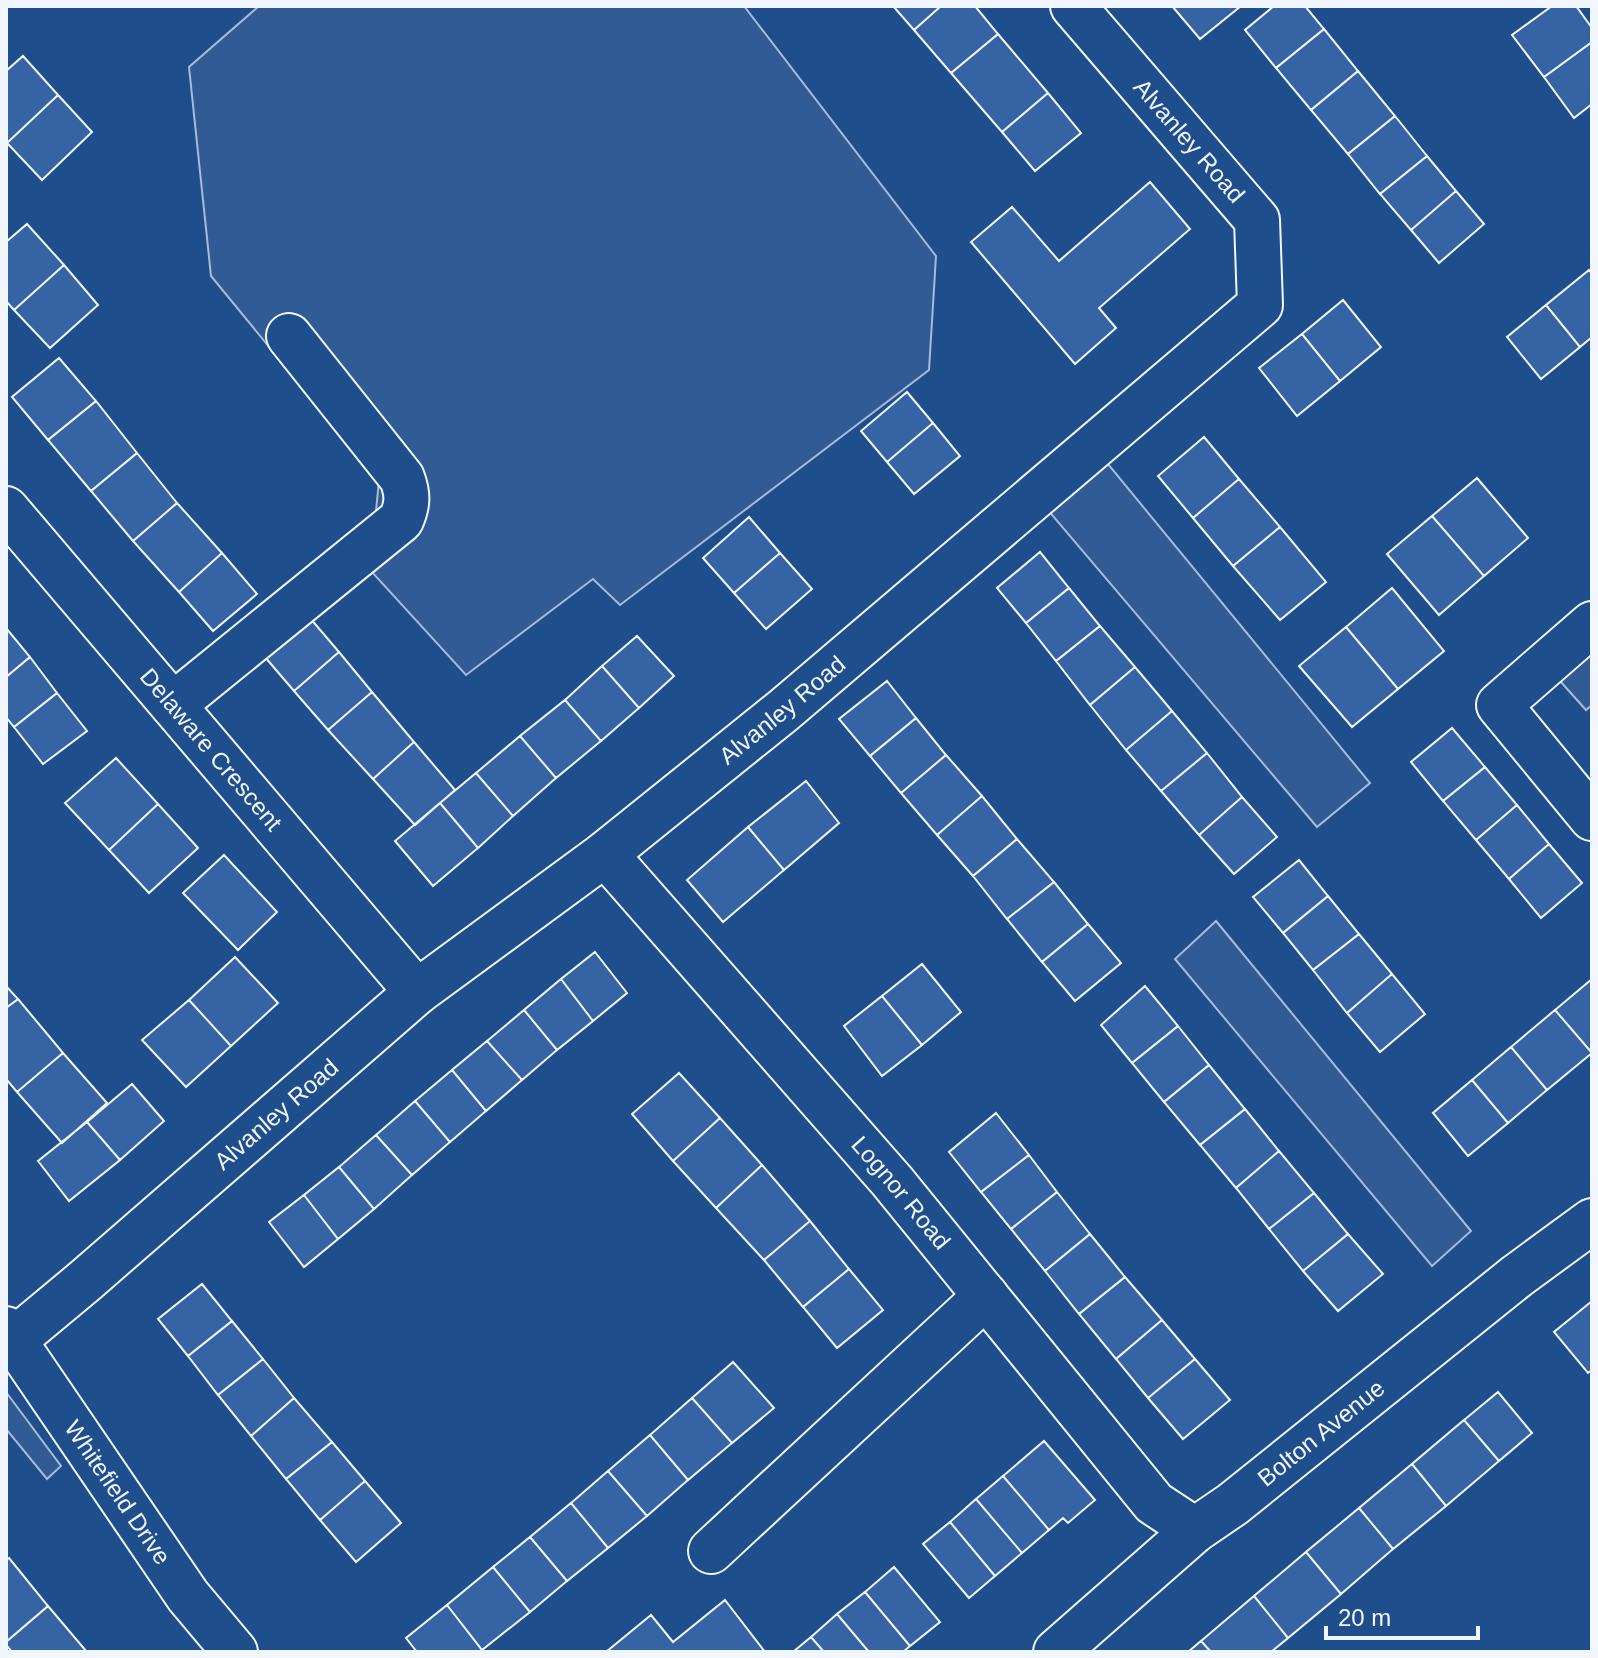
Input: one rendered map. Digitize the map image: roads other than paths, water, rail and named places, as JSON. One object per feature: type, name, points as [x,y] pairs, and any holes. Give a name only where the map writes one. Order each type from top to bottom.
[{"type":"street","name":"Alvanley Road","points":[[10,1334],[417,992],[605,854],[784,710],[1260,305],[1257,220],[1073,6]]},
{"type":"street","points":[[173,705],[401,520],[406,508],[408,495],[402,478],[289,336]]},
{"type":"street","name":"Delaware Crescent","points":[[6,509],[417,992]]},
{"type":"street","points":[[1592,624],[1499,705],[1592,818]]},
{"type":"street","name":"Lognor Road","points":[[605,854],[892,1181],[1154,1503],[1195,1530]]},
{"type":"street","name":"Bolton Avenue","points":[[1056,1652],[1195,1530],[1233,1504],[1517,1276],[1592,1221]]},
{"type":"street","points":[[711,1551],[986,1296]]},
{"type":"street","name":"Whitefield Drive","points":[[10,1334],[188,1596],[235,1652]]}]
